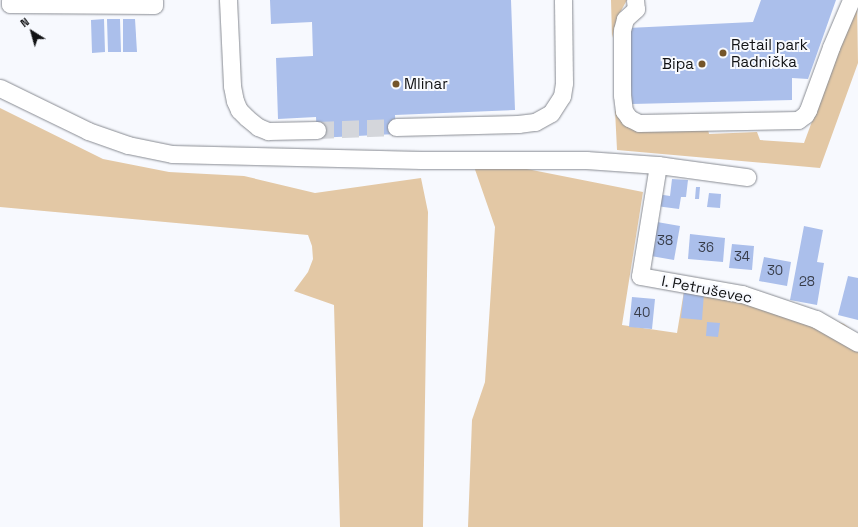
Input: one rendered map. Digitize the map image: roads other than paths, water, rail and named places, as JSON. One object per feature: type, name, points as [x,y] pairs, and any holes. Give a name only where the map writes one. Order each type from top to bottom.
[{"type":"street","points":[[10,0],[10,4],[154,4],[154,0]]},
{"type":"street","points":[[228,0],[232,86],[239,110],[247,118],[268,132],[317,130]]},
{"type":"street","points":[[396,127],[518,124],[535,122],[551,114],[562,96],[564,83],[563,0]]},
{"type":"street","points":[[636,4],[624,19],[622,30],[622,95],[624,111],[633,122],[639,123],[798,120],[805,115],[808,110],[831,47],[851,0]]},
{"type":"street","points":[[0,88],[88,131],[128,145],[172,154],[421,160],[586,160],[658,165],[747,177]]},
{"type":"street","name":"I. Petruševec","points":[[658,165],[640,276],[742,294],[816,319],[858,343]]},
{"type":"tunnel","points":[[317,130],[396,127]]},
{"type":"place","name":"Retail park Radnička","points":[[723,53]]},
{"type":"place","name":"Bipa","points":[[702,64]]},
{"type":"place","name":"Mlinar","points":[[396,84]]}]
